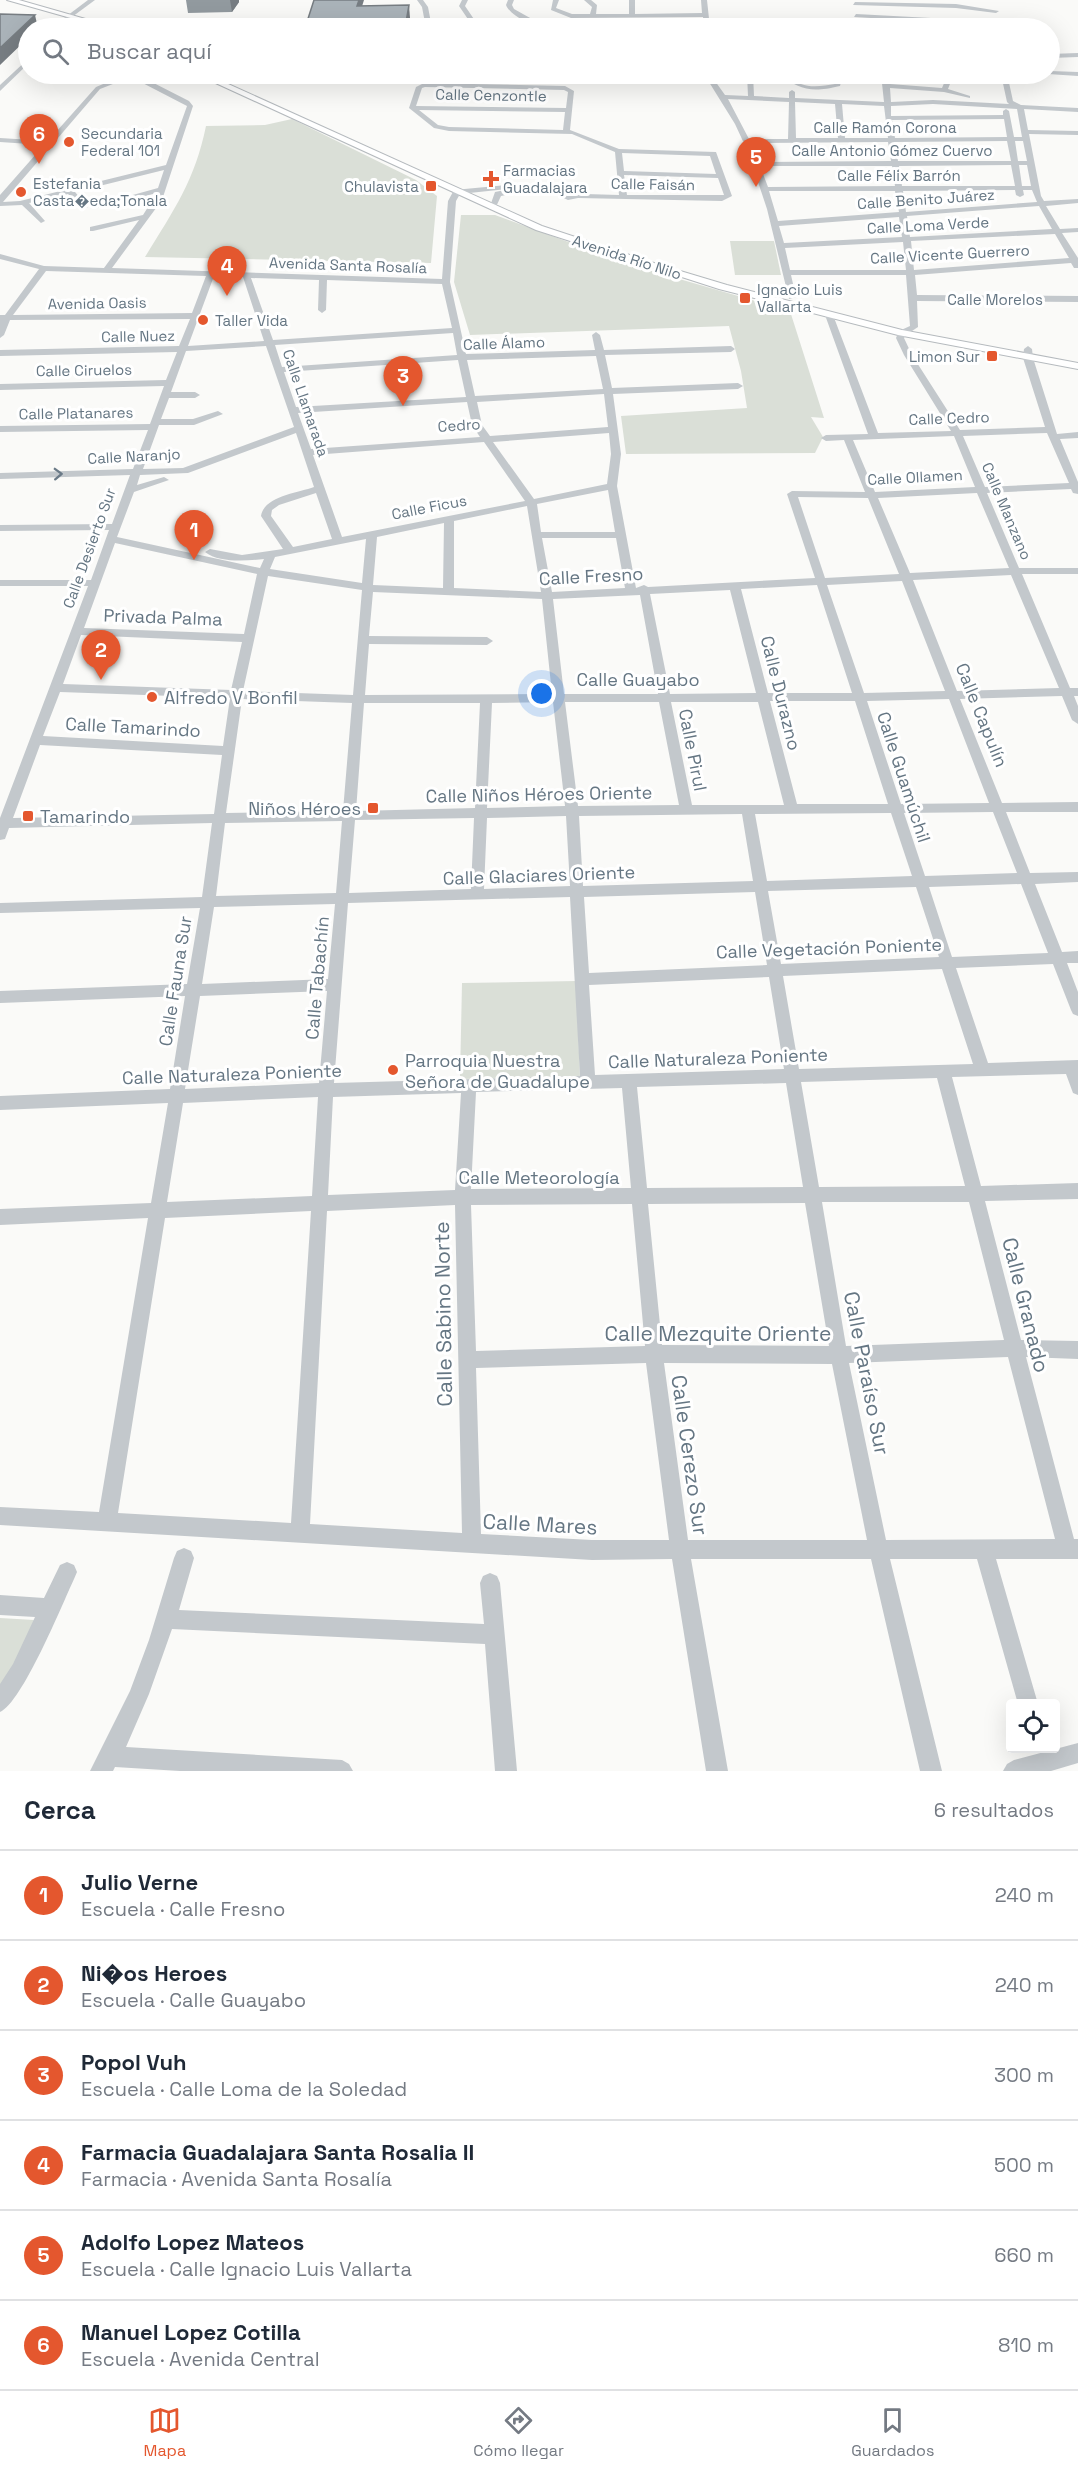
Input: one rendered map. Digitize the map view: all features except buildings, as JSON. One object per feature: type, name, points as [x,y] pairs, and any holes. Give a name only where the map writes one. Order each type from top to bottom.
[{"type":"main road","points":[[11,0],[69,18]]},
{"type":"main road","points":[[0,2],[69,18]]},
{"type":"main road","name":"Avenida Río Nilo","points":[[223,84],[457,192],[496,200]]},
{"type":"main road","name":"Avenida Río Nilo","points":[[239,84],[496,200],[539,228],[829,315],[902,333],[1028,354],[1078,357]]},
{"type":"main road","name":"Avenida Río Nilo","points":[[647,260],[1078,366]]},
{"type":"street","points":[[69,18],[92,0]]},
{"type":"street","points":[[420,0],[425,7],[427,18]]},
{"type":"street","points":[[465,0],[462,6],[470,18]]},
{"type":"street","points":[[511,0],[509,5],[511,10],[526,18]]},
{"type":"street","points":[[556,0],[553,9],[561,14],[593,16],[707,15],[704,0]]},
{"type":"street","points":[[587,0],[595,6],[593,16]]},
{"type":"street","points":[[632,0],[632,15]]},
{"type":"street","points":[[855,18],[855,2],[955,3],[998,8],[1002,18]]},
{"type":"street","points":[[1060,56],[1078,55]]},
{"type":"street","points":[[0,78],[18,60]]},
{"type":"street","points":[[0,89],[18,71]]},
{"type":"street","points":[[1060,73],[1078,74]]},
{"type":"street","points":[[0,202],[99,87],[108,84]]},
{"type":"street","points":[[106,270],[147,216],[163,189],[190,104],[151,84]]},
{"type":"street","points":[[714,84],[724,97],[755,164],[776,224],[792,297]]},
{"type":"street","points":[[750,84],[751,98]]},
{"type":"street","points":[[792,141],[790,100],[794,84]]},
{"type":"street","points":[[799,84],[814,87],[836,86],[837,84]]},
{"type":"street","points":[[944,90],[947,84]]},
{"type":"street","points":[[1005,84],[1014,162],[1024,206]]},
{"type":"street","points":[[566,132],[569,89],[429,85],[419,87],[412,108],[442,129],[566,132],[573,132],[618,151],[713,154],[720,176],[621,173]]},
{"type":"street","points":[[902,333],[914,327],[907,240],[886,104],[887,86],[944,90],[956,95],[980,98]]},
{"type":"street","points":[[724,97],[886,104],[933,102],[1007,104],[1020,107],[1078,110]]},
{"type":"street","points":[[838,102],[842,141]]},
{"type":"street","points":[[1020,107],[1035,188],[1041,204],[1077,262]]},
{"type":"street","name":"Calle Cenzontle","points":[[412,108],[569,110]]},
{"type":"street","points":[[888,118],[1007,117]]},
{"type":"street","name":"Calle Ramón Corona","points":[[745,141],[1011,139],[1025,135],[1078,134]]},
{"type":"street","points":[[0,140],[50,143]]},
{"type":"street","points":[[618,151],[623,195]]},
{"type":"street","name":"Calle Antonio Gómez Cuervo","points":[[755,164],[1030,163]]},
{"type":"street","points":[[0,202],[24,202],[70,191],[110,185],[170,167]]},
{"type":"street","name":"Calle Faisán","points":[[559,191],[568,198],[580,194],[726,198],[728,196],[720,176]]},
{"type":"street","points":[[488,187],[497,188],[496,200]]},
{"type":"street","points":[[559,191],[488,187],[457,192],[452,201],[446,282],[477,424],[531,502],[537,535],[547,596],[572,811],[588,1082]]},
{"type":"street","name":"Calle Félix Barrón","points":[[764,189],[1035,188]]},
{"type":"street","points":[[97,206],[163,189]]},
{"type":"street","points":[[496,200],[510,190],[559,191]]},
{"type":"street","points":[[70,191],[84,207]]},
{"type":"street","name":"Calle Benito Juárez","points":[[776,224],[1078,201]]},
{"type":"street","points":[[24,202],[41,221]]},
{"type":"street","points":[[93,229],[147,216]]},
{"type":"street","name":"Calle Loma Verde","points":[[780,246],[1078,230]]},
{"type":"street","name":"Avenida Santa Rosalía","points":[[0,256],[44,268],[446,282]]},
{"type":"street","name":"Calle Vicente Guerrero","points":[[787,272],[909,273],[1077,262]]},
{"type":"street","points":[[0,335],[4,318],[44,268]]},
{"type":"street","name":"Calle Desierto Sur","points":[[1,827],[211,274]]},
{"type":"street","name":"Calle Llamarada","points":[[246,275],[338,541]]},
{"type":"street","points":[[322,278],[322,310]]},
{"type":"street","name":"Calle Morelos","points":[[912,298],[1078,299]]},
{"type":"street","points":[[829,315],[874,436]]},
{"type":"street","name":"Avenida Oasis","points":[[4,318],[194,316]]},
{"type":"street","name":"Calle Nuez","points":[[0,353],[182,349],[456,330]]},
{"type":"street","name":"Calle Manzano","points":[[902,333],[900,338],[908,356],[957,433],[1016,571],[1072,692],[1078,720]]},
{"type":"street","points":[[596,335],[608,391],[616,454],[612,486],[631,590]]},
{"type":"street","name":"Calle Álamo","points":[[279,370],[462,357],[731,349]]},
{"type":"street","points":[[1028,354],[1053,434],[1076,490]]},
{"type":"street","name":"Calle Ciruelos","points":[[0,387],[169,383]]},
{"type":"street","points":[[293,410],[608,391],[738,386]]},
{"type":"street","points":[[165,395],[195,395]]},
{"type":"street","name":"Calle Platanares","points":[[0,429],[199,422],[218,414]]},
{"type":"street","name":"Calle Naranjo","points":[[0,476],[184,471],[299,428]]},
{"type":"street","name":"Cedro","points":[[307,452],[613,430]]},
{"type":"street","name":"Calle Cedro","points":[[826,438],[957,433],[1078,435]]},
{"type":"street","name":"Calle Capulín","points":[[847,437],[906,577],[1078,1010]]},
{"type":"street","name":"Calle Naranjo","points":[[129,490],[164,480]]},
{"type":"street","name":"Calle Ficus","points":[[113,532],[228,556],[252,557],[612,486]]},
{"type":"street","name":"Calle Ollamen","points":[[792,494],[872,495],[981,488],[1076,490]]},
{"type":"street","points":[[290,551],[266,516],[267,509],[275,503],[320,489]]},
{"type":"street","name":"Calle Guamúchil","points":[[792,494],[983,1070]]},
{"type":"street","points":[[448,519],[448,591]]},
{"type":"street","points":[[0,528],[113,532]]},
{"type":"street","name":"Calle Fresno","points":[[113,532],[263,573],[369,588],[547,596],[819,580],[1016,571],[1078,571]]},
{"type":"street","name":"Calle Tabachín","points":[[300,1533],[326,1090],[372,534]]},
{"type":"street","points":[[537,535],[621,535]]},
{"type":"street","name":"Calle Fauna Sur","points":[[107,1522],[208,902],[236,696],[263,573],[271,555]]},
{"type":"street","points":[[0,584],[94,582]]},
{"type":"street","name":"Calle Durazno","points":[[735,586],[792,810]]},
{"type":"street","name":"Calle Pirul","points":[[644,590],[686,810]]},
{"type":"street","name":"Privada Palma","points":[[76,631],[249,638]]},
{"type":"street","points":[[365,640],[487,641]]},
{"type":"street","name":"Calle Guayabo","points":[[54,688],[360,699],[859,697],[1072,692]]},
{"type":"street","points":[[477,895],[486,699]]},
{"type":"street","name":"Calle Tamarindo","points":[[35,740],[229,751]]},
{"type":"street","name":"Calle Niños Héroes Oriente","points":[[1,827],[219,818],[572,811],[1078,807]]},
{"type":"street","name":"Calle Paraíso Sur","points":[[748,810],[839,1355],[878,1549],[931,1771]]},
{"type":"street","name":"Calle Glaciares Oriente","points":[[0,908],[1078,877]]},
{"type":"street","name":"Calle Vegetación Poniente","points":[[582,979],[776,974],[1078,957]]},
{"type":"street","points":[[0,997],[336,985]]},
{"type":"street","points":[[1075,1067],[1078,1088]]},
{"type":"street","name":"Calle Naturaleza Poniente","points":[[0,1103],[469,1085],[1075,1067]]},
{"type":"street","name":"Calle Granado","points":[[943,1071],[1014,1348],[1072,1549]]},
{"type":"street","name":"Calle Cerezo Sur","points":[[629,1081],[654,1354],[680,1549],[717,1771]]},
{"type":"street","name":"Calle Sabino Norte","points":[[469,1085],[463,1197],[472,1543]]},
{"type":"street","name":"Calle Meteorología","points":[[0,1217],[463,1197],[975,1194],[1078,1191]]},
{"type":"street","name":"Calle Mezquite Oriente","points":[[466,1360],[654,1354],[839,1355],[1014,1348],[1078,1350]]},
{"type":"street","name":"Calle Mares","points":[[0,1516],[592,1550],[1072,1549]]},
{"type":"street","points":[[984,1550],[1027,1699]]},
{"type":"street","points":[[184,1557],[167,1619],[106,1763],[342,1771]]},
{"type":"street","points":[[0,1702],[20,1671],[67,1572]]},
{"type":"street","points":[[490,1583],[506,1771]]},
{"type":"street","points":[[0,1605],[50,1608]]},
{"type":"street","points":[[167,1619],[494,1634]]},
{"type":"street","points":[[1014,1771],[1044,1760],[1078,1753]]},
{"type":"shaded area","points":[[292,119],[416,180],[437,196],[431,263],[145,257],[190,179],[206,126],[265,125]]},
{"type":"shaded area","points":[[461,215],[495,215],[631,265],[790,311],[824,418],[811,417],[823,437],[815,453],[626,454],[621,416],[747,408],[741,371],[729,326],[470,335],[454,282]]},
{"type":"shaded area","points":[[730,241],[774,241],[781,275],[735,275]]},
{"type":"shaded area","points":[[576,981],[580,1077],[460,1079],[462,983]]},
{"type":"shaded area","points":[[0,1618],[34,1620],[15,1668],[0,1690]]},
{"type":"place","name":"Secundaria Federal 101","points":[[69,142]]},
{"type":"place","name":"Manuel Lopez Cotilla","points":[[39,164]]},
{"type":"place","name":"Farmacias Guadalajara","points":[[491,179]]},
{"type":"place","name":"Chulavista","points":[[431,186]]},
{"type":"place","name":"Adolfo Lopez Mateos","points":[[756,187]]},
{"type":"place","name":"Estefania Casta�eda;Tonala","points":[[21,192]]},
{"type":"place","name":"Farmacia Guadalajara Santa Rosalia II","points":[[227,296]]},
{"type":"place","name":"Ignacio Luis Vallarta","points":[[745,298]]},
{"type":"place","name":"Taller Vida","points":[[203,320]]},
{"type":"place","name":"Limon Sur","points":[[992,356]]},
{"type":"place","name":"Popol Vuh","points":[[403,406]]},
{"type":"place","name":"Julio Verne","points":[[194,560]]},
{"type":"place","name":"Ni�os Heroes","points":[[101,680]]},
{"type":"place","name":"Alfredo V Bonfil","points":[[152,697]]},
{"type":"place","name":"Niños Héroes","points":[[373,808]]},
{"type":"place","name":"Tamarindo","points":[[28,816]]},
{"type":"place","name":"Parroquia Nuestra Señora de Guadalupe","points":[[393,1070]]}]
